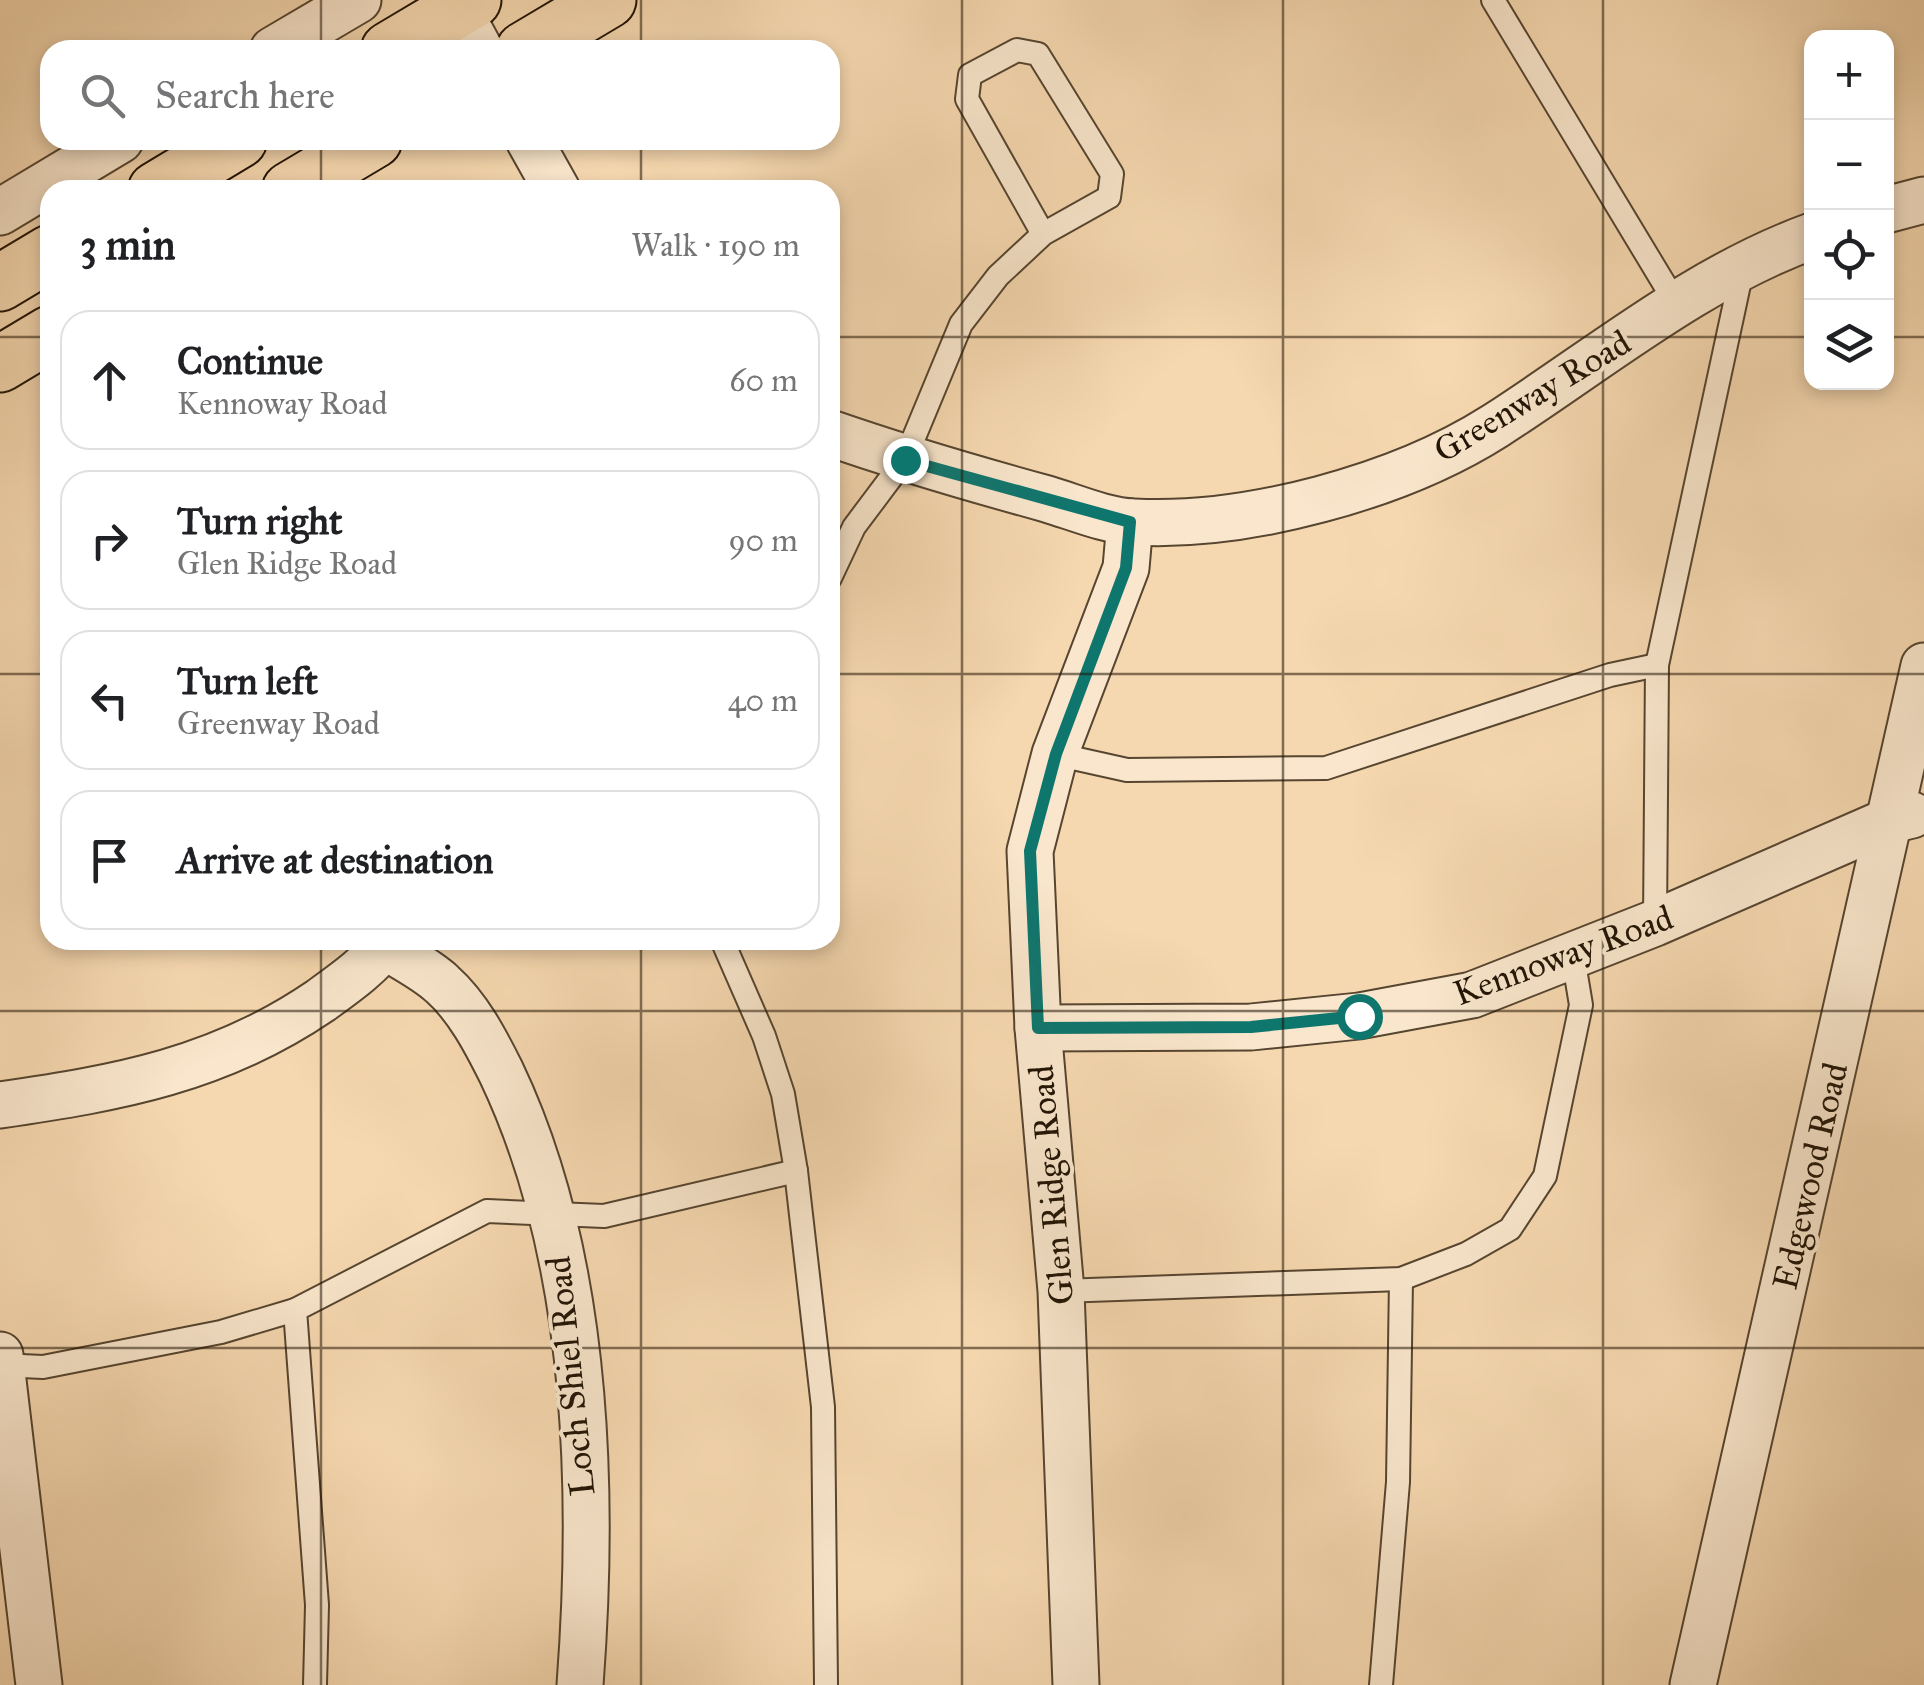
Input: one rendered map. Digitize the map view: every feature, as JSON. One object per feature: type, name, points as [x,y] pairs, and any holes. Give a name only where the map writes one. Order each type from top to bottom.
[{"type":"main road","points":[[541,40],[608,0]]},
{"type":"main road","points":[[411,40],[466,15]]},
{"type":"main road","points":[[173,180],[222,150]]},
{"type":"main road","points":[[307,180],[357,150]]},
{"type":"main road","points":[[0,284],[40,260]]},
{"type":"main road","points":[[0,364],[40,340]]},
{"type":"street","points":[[290,40],[358,0]]},
{"type":"street","points":[[53,180],[103,150]]},
{"type":"street","points":[[534,150],[551,180]]},
{"type":"street","points":[[0,212],[40,188]]},
{"type":"street","points":[[1894,208],[1924,200]]},
{"type":"street","name":"Greenway Road","points":[[840,437],[905,460],[1130,522],[1210,522],[1289,507],[1417,465],[1490,429],[1743,265],[1804,239]]},
{"type":"street","name":"Glen Ridge Road","points":[[1076,1685],[1061,1291],[1038,1028],[1030,851],[1056,754],[1126,568],[1130,522]]},
{"type":"street","name":"Edgewood Road","points":[[1693,1685],[1908,816],[1924,666]]},
{"type":"street","name":"Kennoway Road","points":[[1038,1028],[1251,1027],[1359,1016],[1472,995],[1655,924],[1908,816]]},
{"type":"street","points":[[0,1104],[105,1090],[206,1061],[257,1040],[314,1005],[353,977],[380,950]]},
{"type":"street","name":"Loch Shiel Road","points":[[396,950],[442,984],[483,1039],[518,1109],[551,1212],[572,1324],[582,1424],[584,1623],[580,1685]]},
{"type":"street","points":[[0,1355],[39,1685]]},
{"type":"lane","points":[[1492,0],[1677,305]]},
{"type":"lane","points":[[840,557],[854,527],[905,460],[961,324],[998,276],[1043,234],[1109,197],[1112,174],[1038,54],[1017,50],[970,75],[967,99],[1043,234]]},
{"type":"lane","points":[[1655,924],[1657,665],[1743,265]]},
{"type":"lane","points":[[1056,754],[1126,770],[1326,768],[1610,676],[1657,665]]},
{"type":"lane","points":[[726,950],[784,1094],[796,1172],[823,1407],[826,1685]]},
{"type":"lane","points":[[1061,1291],[1401,1279],[1466,1254],[1510,1229],[1545,1176],[1580,1005],[1573,957]]},
{"type":"lane","points":[[1,1365],[43,1367],[222,1332],[295,1310],[486,1210],[604,1216],[796,1172]]},
{"type":"lane","points":[[1381,1685],[1398,1482],[1401,1279]]},
{"type":"lane","points":[[295,1310],[317,1605],[315,1685]]},
{"type":"route","points":[[905,460],[1130,522],[1126,568],[1056,754],[1030,851],[1038,1028],[1251,1027],[1359,1016]]}]
